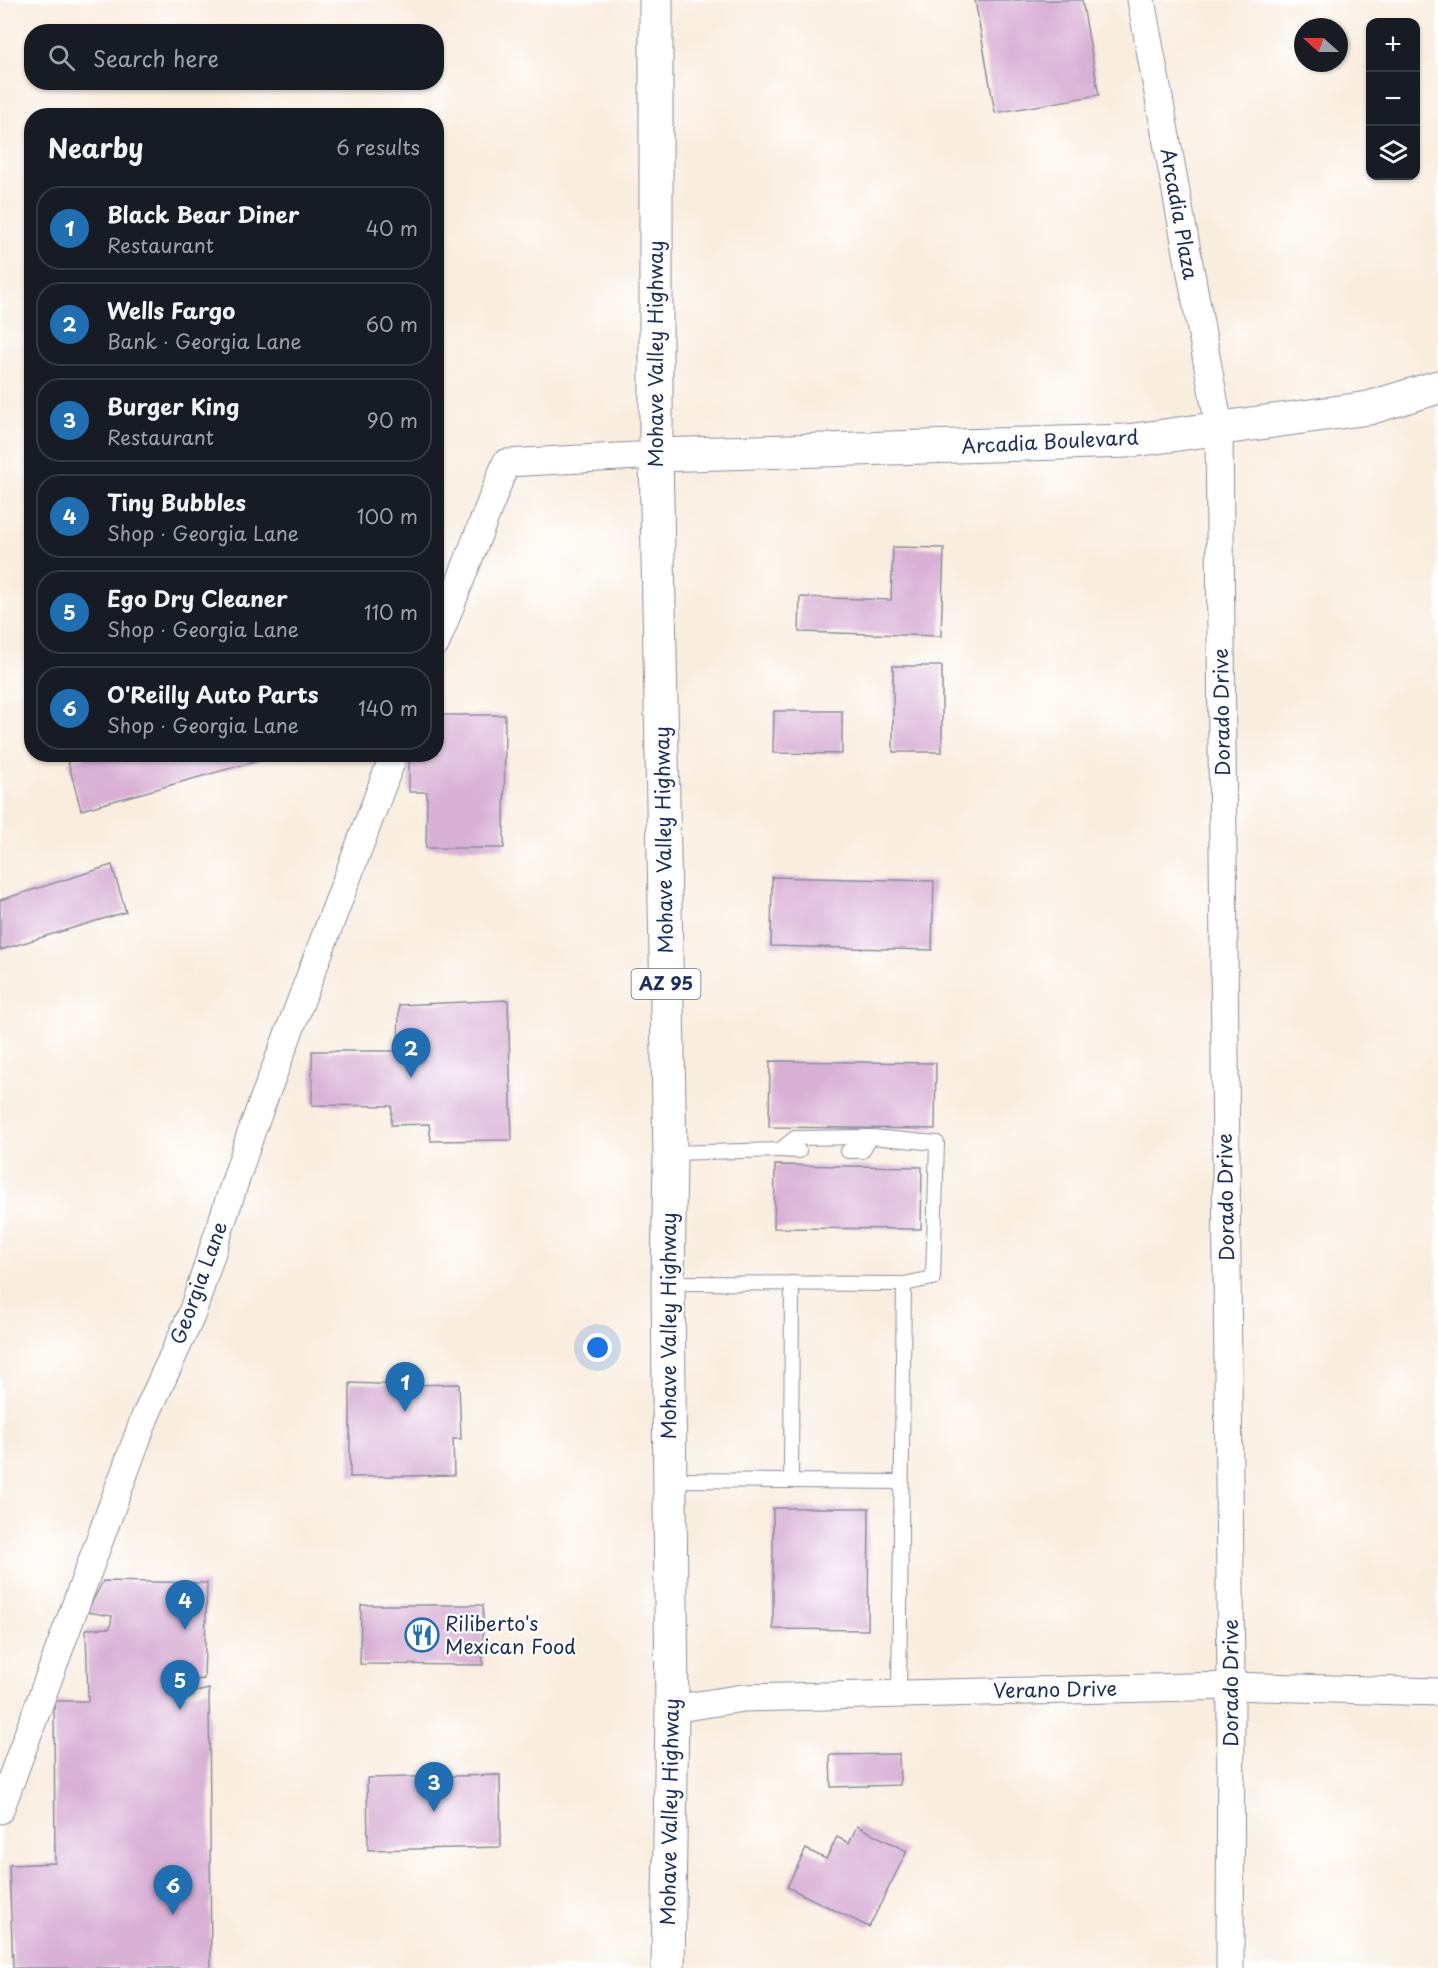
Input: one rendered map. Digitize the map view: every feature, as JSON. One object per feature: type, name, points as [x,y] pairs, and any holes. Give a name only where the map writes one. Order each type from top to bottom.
[{"type":"main road","name":"Mohave Valley Highway","points":[[656,0],[656,455],[669,1153],[672,1710],[668,1968]]},
{"type":"main road","name":"Arcadia Boulevard","points":[[656,455],[1127,441],[1369,408],[1438,387]]},
{"type":"street","name":"Arcadia Plaza","points":[[1141,0],[1219,427]]},
{"type":"street","name":"Dorado Drive","points":[[1219,427],[1231,1686],[1230,1968]]},
{"type":"street","points":[[444,618],[506,463],[656,455]]},
{"type":"street","name":"Georgia Lane","points":[[0,1810],[137,1437],[191,1316],[252,1130],[391,762]]},
{"type":"street","name":"Verano Drive","points":[[672,1710],[743,1698],[1231,1686],[1438,1692]]},
{"type":"lane","points":[[668,1283],[904,1284],[933,1278],[937,1143],[871,1137],[795,1138],[780,1150]]},
{"type":"lane","points":[[848,1151],[862,1151],[871,1137]]},
{"type":"lane","points":[[669,1153],[799,1151]]},
{"type":"lane","points":[[791,1481],[792,1283]]},
{"type":"lane","points":[[899,1694],[904,1284]]},
{"type":"lane","points":[[670,1480],[901,1482]]},
{"type":"building","points":[[975,0],[1082,0],[1099,95],[995,113]]},
{"type":"building","points":[[893,547],[944,548],[941,636],[799,632],[800,597],[891,600]]},
{"type":"building","points":[[893,666],[942,666],[942,752],[893,752]]},
{"type":"building","points":[[774,711],[842,711],[842,754],[773,753]]},
{"type":"building","points":[[444,715],[505,715],[504,848],[426,848],[427,792],[409,792],[409,762],[444,762]]},
{"type":"building","points":[[68,762],[253,762],[81,810]]},
{"type":"building","points":[[112,865],[126,912],[0,950],[0,900]]},
{"type":"building","points":[[772,877],[934,881],[932,950],[771,946]]},
{"type":"building","points":[[508,1000],[512,1140],[431,1141],[429,1124],[391,1125],[392,1106],[312,1105],[312,1051],[398,1051],[399,1005]]},
{"type":"building","points":[[770,1061],[936,1063],[935,1129],[769,1127]]},
{"type":"building","points":[[775,1165],[922,1167],[921,1229],[774,1228]]},
{"type":"building","points":[[350,1383],[459,1384],[461,1439],[453,1439],[454,1475],[350,1477]]},
{"type":"building","points":[[773,1508],[869,1508],[868,1630],[773,1629]]},
{"type":"building","points":[[103,1581],[207,1583],[204,1679],[178,1682],[182,1695],[209,1689],[211,1968],[13,1968],[9,1865],[55,1863],[54,1701],[88,1701],[86,1629],[110,1628],[112,1616],[87,1612]]},
{"type":"building","name":"Riliberto's Mexican Food","points":[[361,1605],[483,1605],[483,1665],[360,1664]]},
{"type":"building","points":[[899,1754],[900,1785],[831,1787],[830,1755]]},
{"type":"building","points":[[500,1775],[501,1847],[368,1850],[367,1778]]},
{"type":"building","points":[[857,1826],[907,1851],[869,1927],[787,1887],[806,1849],[826,1859],[837,1837],[849,1843]]},
{"type":"place","name":"Wells Fargo","points":[[411,1078]]},
{"type":"place","name":"Black Bear Diner","points":[[405,1412]]},
{"type":"place","name":"Tiny Bubbles","points":[[185,1630]]},
{"type":"place","name":"Riliberto's Mexican Food","points":[[422,1635]]},
{"type":"place","name":"Ego Dry Cleaner","points":[[180,1710]]},
{"type":"place","name":"Burger King","points":[[434,1812]]},
{"type":"place","name":"O'Reilly Auto Parts","points":[[173,1915]]}]
